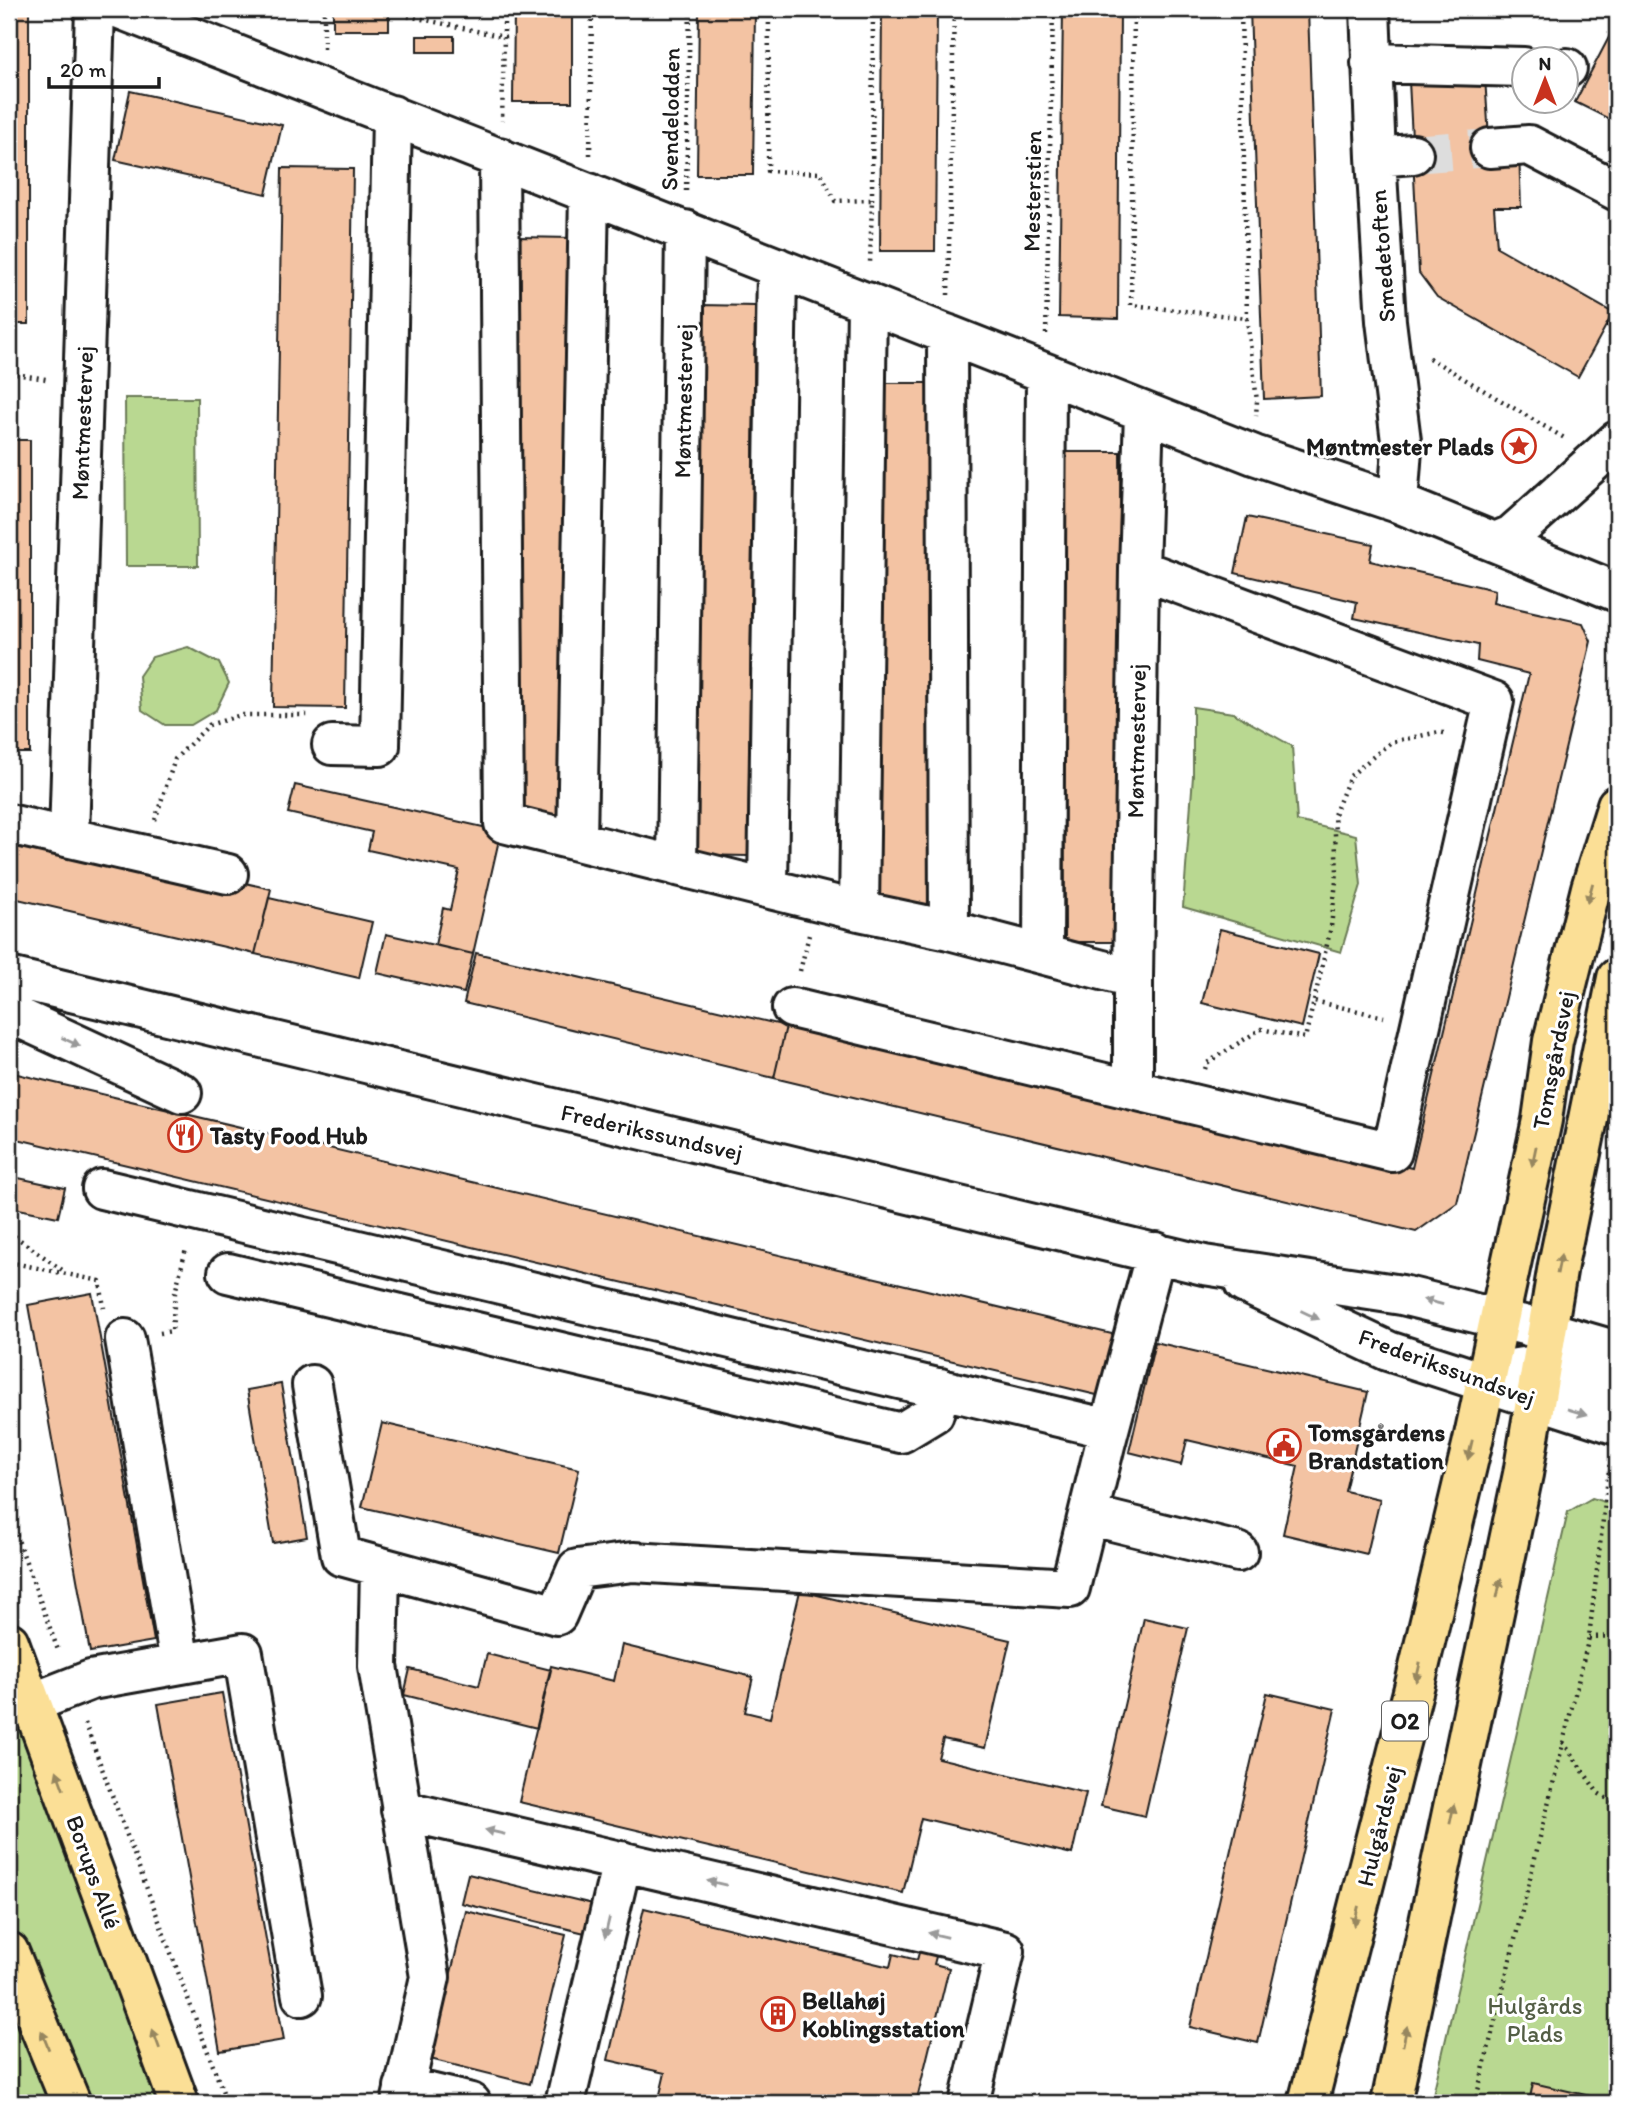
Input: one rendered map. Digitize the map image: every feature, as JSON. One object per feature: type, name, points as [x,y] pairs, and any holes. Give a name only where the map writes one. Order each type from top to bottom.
[{"type":"main road","name":"Tomsgårdsvej","points":[[1499,1319],[1542,1120],[1553,1041],[1591,888],[1617,804]]},
{"type":"main road","name":"Tomsgårdsvej","points":[[1542,1365],[1558,1265],[1617,978]]},
{"type":"main road","name":"O2","points":[[1484,1384],[1499,1319]]},
{"type":"main road","points":[[1391,2103],[1523,1474],[1542,1365]]},
{"type":"main road","name":"Hulgårdsvej","points":[[1308,2103],[1419,1666],[1484,1384]]},
{"type":"main road","name":"Borups Allé","points":[[9,1642],[179,2103]]},
{"type":"main road","points":[[9,1952],[71,2103]]},
{"type":"street","name":"Møntmestervej","points":[[69,837],[95,9]]},
{"type":"street","points":[[120,9],[1254,455],[1398,503],[1617,592]]},
{"type":"street","name":"Smedetoften","points":[[1370,9],[1371,63],[1394,156],[1386,321],[1402,449],[1398,503]]},
{"type":"street","points":[[1371,63],[1510,67]]},
{"type":"street","points":[[325,730],[380,746],[392,115]]},
{"type":"street","points":[[1490,148],[1529,145],[1617,191]]},
{"type":"street","points":[[499,157],[504,823],[859,912],[949,930],[1133,978]]},
{"type":"street","points":[[577,840],[589,193]]},
{"type":"street","name":"Møntmestervej","points":[[677,866],[685,230]]},
{"type":"street","points":[[768,888],[777,267]]},
{"type":"street","points":[[859,912],[867,302]]},
{"type":"street","points":[[947,334],[949,930]]},
{"type":"street","points":[[1043,954],[1046,373]]},
{"type":"street","name":"Møntmestervej","points":[[1133,1090],[1139,569],[1144,412]]},
{"type":"street","points":[[1495,542],[1512,535],[1608,450]]},
{"type":"street","points":[[792,1008],[1392,1152],[1494,701],[1139,569]]},
{"type":"street","points":[[9,824],[228,874]]},
{"type":"street","points":[[9,960],[99,999]]},
{"type":"street","name":"Frederikssundsvej","points":[[9,977],[1204,1265],[1402,1295],[1499,1319],[1542,1365],[1616,1424]]},
{"type":"street","name":"Frederikssundsvej","points":[[9,1003],[99,999]]},
{"type":"street","points":[[9,1013],[182,1093]]},
{"type":"street","points":[[102,1189],[1109,1429]]},
{"type":"street","points":[[312,1385],[341,1556],[557,1615],[577,1569],[634,1562],[1070,1588],[1156,1252]]},
{"type":"street","name":"Frederikssundsvej","points":[[1204,1265],[1388,1351],[1484,1384],[1542,1365],[1617,1350]]},
{"type":"street","points":[[228,1273],[901,1433],[934,1413],[940,1388]]},
{"type":"street","points":[[125,1339],[180,1663]]},
{"type":"street","points":[[1542,1365],[1555,1366],[1617,1386]]},
{"type":"street","points":[[1088,1515],[1238,1552]]},
{"type":"street","points":[[380,1567],[378,1666],[430,1977],[402,2095],[471,2103]]},
{"type":"street","points":[[32,1703],[91,1680],[243,1653],[302,1996]]},
{"type":"street","points":[[401,1810],[1005,1951],[969,2103]]},
{"type":"street","points":[[565,2103],[622,1861]]},
{"type":"path","points":[[408,9],[408,16],[504,37]]},
{"type":"path","points":[[499,157],[503,101],[503,9]]},
{"type":"path","points":[[589,193],[593,9]]},
{"type":"path","name":"Svendelodden","points":[[685,230],[690,9]]},
{"type":"path","points":[[769,9],[768,171],[821,173],[835,201],[872,200]]},
{"type":"path","points":[[867,302],[872,251],[873,9]]},
{"type":"path","points":[[947,334],[954,9]]},
{"type":"path","name":"Mesterstien","points":[[1046,373],[1053,9]]},
{"type":"path","points":[[1134,9],[1130,305],[1247,318]]},
{"type":"path","points":[[1241,9],[1247,318],[1256,401],[1254,455]]},
{"type":"path","points":[[1386,321],[1421,354],[1608,450]]},
{"type":"path","points":[[144,855],[175,760],[209,725],[240,715],[325,730]]},
{"type":"path","points":[[1198,1104],[1207,1063],[1261,1029],[1305,1038],[1331,928],[1336,872],[1334,815],[1350,776],[1391,742],[1439,732],[1485,742]]},
{"type":"path","points":[[1314,1001],[1421,1025]]},
{"type":"path","points":[[167,1331],[172,1331],[175,1293],[184,1254],[200,1212]]},
{"type":"path","points":[[9,1232],[67,1275]]},
{"type":"path","points":[[9,1262],[100,1281],[109,1342],[125,1339]]},
{"type":"path","points":[[1475,2103],[1589,1637],[1616,1424]]},
{"type":"path","points":[[9,1515],[227,2103]]},
{"type":"path","points":[[1589,1637],[1617,1636]]},
{"type":"path","points":[[1563,1742],[1598,1793],[1617,1805]]},
{"type":"green space","points":[[125,398],[197,398],[198,566],[126,566]]},
{"type":"green space","points":[[188,647],[219,663],[229,683],[216,710],[191,725],[165,725],[142,710],[139,676],[152,657]]},
{"type":"green space","points":[[1193,707],[1233,713],[1292,746],[1297,821],[1356,835],[1361,885],[1341,952],[1183,907],[1193,776]]},
{"type":"green space","name":"Hulgårds Plads","points":[[1592,1498],[1617,1506],[1617,2103],[1431,2103],[1568,1512]]},
{"type":"green space","points":[[9,1700],[21,1727],[158,2103],[9,2103]]},
{"type":"building","points":[[333,9],[389,9],[389,30],[333,30]]},
{"type":"building","points":[[514,9],[572,9],[572,102],[513,102]]},
{"type":"building","points":[[699,9],[755,9],[753,175],[697,175]]},
{"type":"building","points":[[882,9],[937,9],[935,251],[880,251]]},
{"type":"building","points":[[1063,9],[1120,9],[1118,319],[1059,317]]},
{"type":"building","points":[[1250,9],[1308,9],[1321,396],[1264,399]]},
{"type":"building","points":[[9,11],[29,11],[29,324],[9,324]]},
{"type":"building","points":[[1617,22],[1617,123],[1580,104],[1580,92]]},
{"type":"building","points":[[417,36],[454,36],[454,52],[417,52]]},
{"type":"building","points":[[1485,78],[1490,152],[1519,151],[1521,207],[1494,207],[1497,247],[1613,313],[1578,377],[1437,297],[1419,273],[1409,81]]},
{"type":"building","points":[[130,91],[282,125],[266,194],[115,160]]},
{"type":"building","points":[[282,168],[353,169],[345,708],[273,707]]},
{"type":"building","points":[[517,237],[572,238],[568,816],[512,816]]},
{"type":"building","points":[[700,305],[755,306],[748,856],[693,855]]},
{"type":"building","points":[[1617,306],[1617,332],[1607,326]]},
{"type":"building","points":[[878,383],[936,383],[934,904],[876,904]]},
{"type":"building","points":[[9,440],[30,440],[30,753],[9,753]]},
{"type":"building","points":[[1063,452],[1120,452],[1123,942],[1065,942]]},
{"type":"building","points":[[1247,517],[1373,544],[1370,561],[1495,590],[1493,603],[1583,623],[1591,641],[1457,1203],[1416,1232],[774,1078],[786,1026],[1412,1168],[1529,674],[1477,661],[1478,645],[1354,618],[1357,602],[1235,573]]},
{"type":"building","points":[[295,785],[501,831],[473,954],[435,945],[443,908],[450,910],[459,870],[368,850],[372,832],[288,813]]},
{"type":"building","points":[[9,829],[271,889],[255,954],[9,897]]},
{"type":"building","points":[[269,898],[372,922],[359,978],[255,954]]},
{"type":"building","points":[[1220,929],[1319,954],[1302,1027],[1202,1003]]},
{"type":"building","points":[[386,934],[473,954],[464,993],[377,973]]},
{"type":"building","points":[[476,953],[786,1026],[774,1078],[464,1003]]},
{"type":"building","points":[[13,1073],[1116,1335],[1101,1396],[9,1137],[9,1091]]},
{"type":"building","points":[[9,1176],[65,1188],[58,1217],[9,1207]]},
{"type":"building","points":[[92,1293],[154,1641],[90,1652],[28,1305]]},
{"type":"building","name":"Tomsgårdens Brandstation","points":[[1155,1342],[1368,1392],[1345,1491],[1380,1499],[1367,1554],[1283,1534],[1298,1466],[1187,1440],[1181,1465],[1129,1452]]},
{"type":"building","points":[[281,1384],[307,1537],[273,1543],[247,1390]]},
{"type":"building","points":[[382,1423],[579,1469],[559,1553],[362,1507]]},
{"type":"building","points":[[800,1591],[1010,1640],[985,1748],[943,1739],[938,1758],[1086,1793],[1072,1854],[921,1818],[903,1893],[519,1802],[551,1666],[614,1681],[622,1645],[753,1677],[745,1712],[770,1718]]},
{"type":"building","points":[[1144,1618],[1188,1628],[1145,1816],[1101,1806]]},
{"type":"building","points":[[487,1654],[551,1670],[537,1728],[404,1695],[410,1669],[479,1686]]},
{"type":"building","points":[[222,1693],[284,2040],[220,2051],[158,1704]]},
{"type":"building","points":[[1267,1693],[1335,1709],[1258,2043],[1190,2027]]},
{"type":"building","points":[[468,1874],[597,1905],[589,1934],[461,1903]]},
{"type":"building","name":"Bellahøj Koblingsstation","points":[[644,1908],[890,1967],[893,1954],[917,1960],[920,1949],[937,1953],[934,1964],[949,1968],[916,2103],[658,2103],[665,2073],[608,2060]]},
{"type":"building","points":[[466,1911],[566,1935],[530,2084],[430,2059]]},
{"type":"building","points":[[1533,2083],[1617,2102],[1617,2103],[1529,2103]]},
{"type":"tunnel","points":[[1413,154],[1490,148]]},
{"type":"place","name":"Møntmester Plads","points":[[1519,446]]},
{"type":"place","name":"Tasty Food Hub","points":[[185,1135]]},
{"type":"place","name":"Tomsgårdens Brandstation","points":[[1284,1446]]},
{"type":"place","name":"Bellahøj Koblingsstation","points":[[778,2014]]}]
